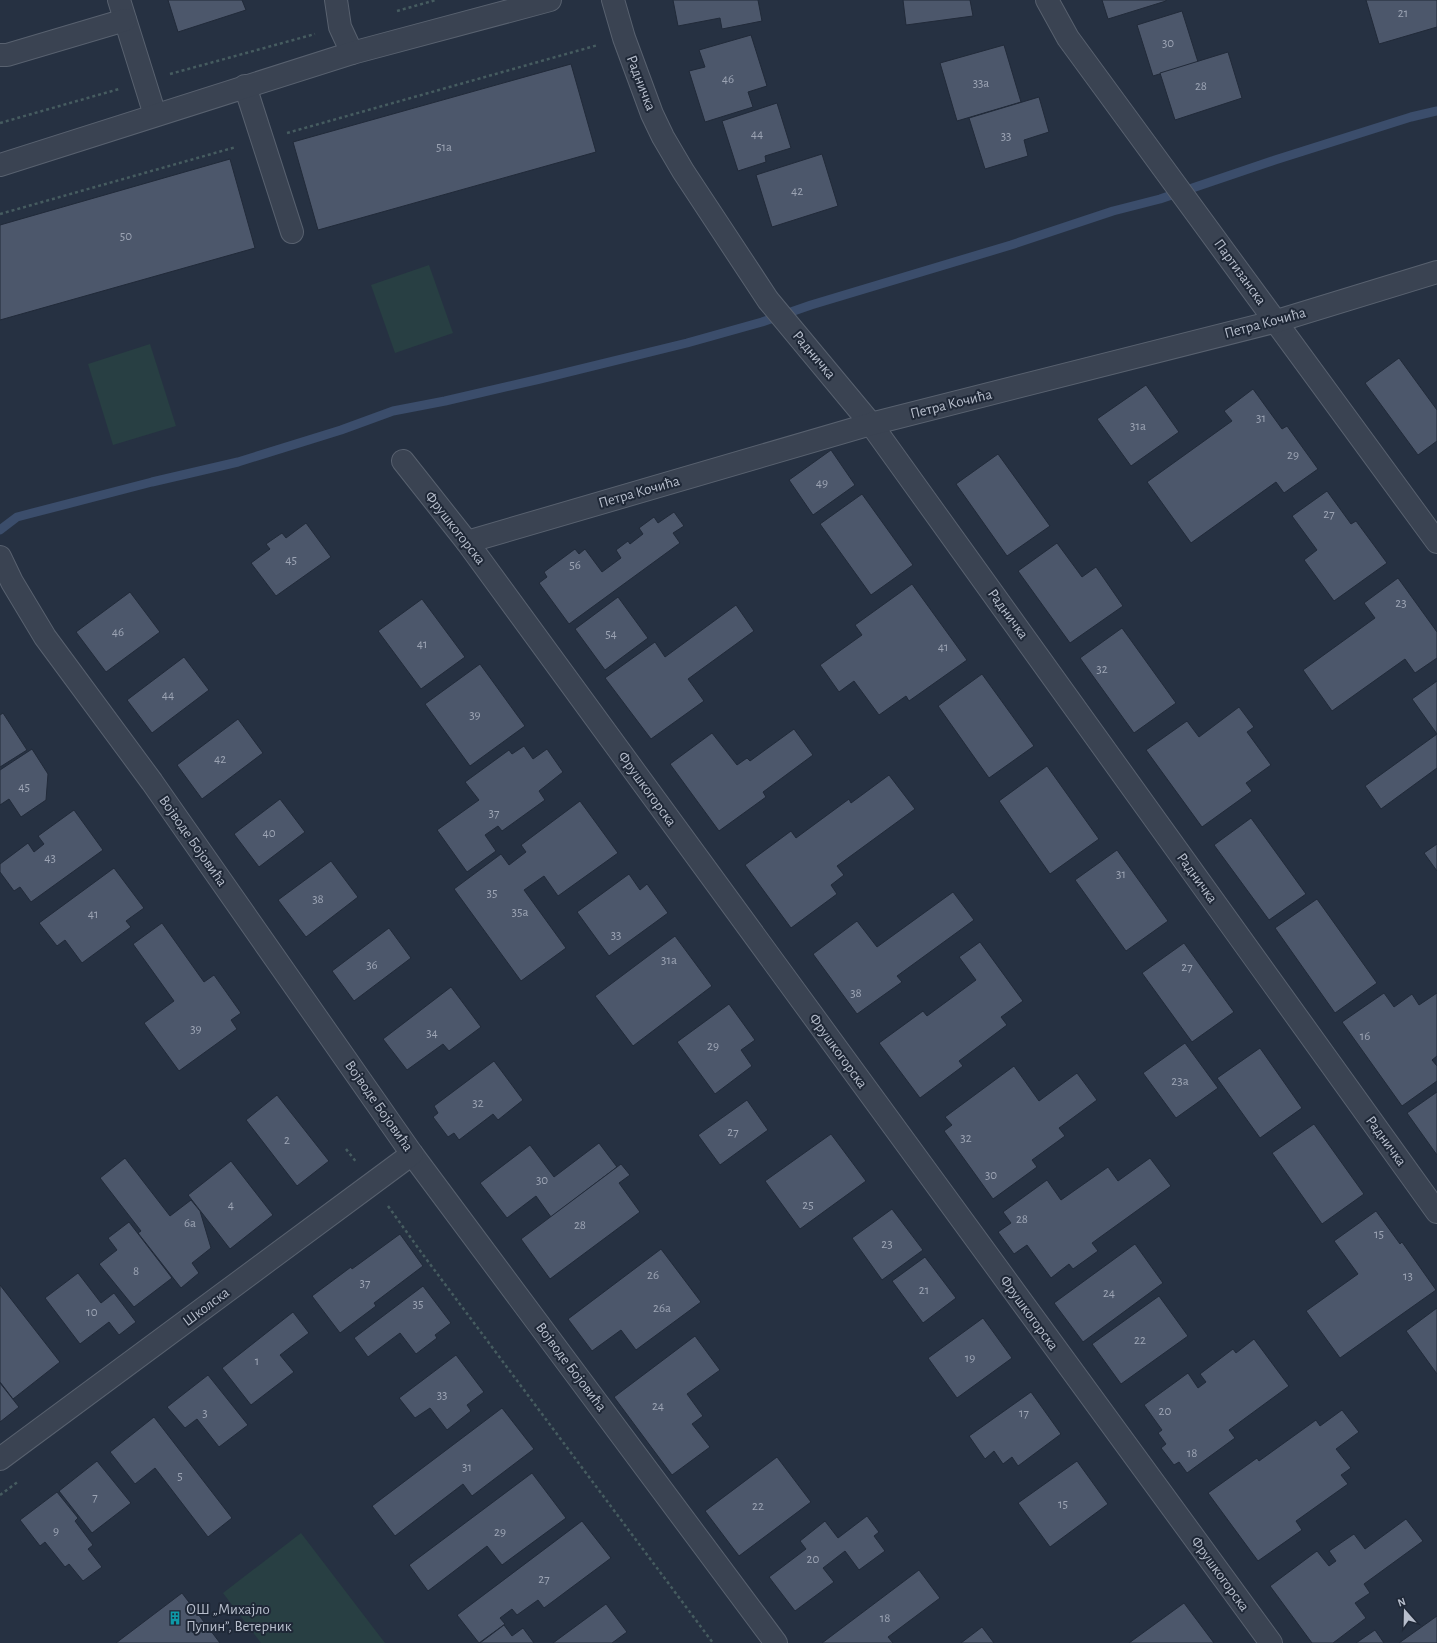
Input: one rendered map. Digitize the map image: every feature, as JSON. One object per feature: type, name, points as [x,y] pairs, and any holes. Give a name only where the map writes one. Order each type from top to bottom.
[{"type":"street","points":[[336,0],[340,27],[352,53]]},
{"type":"street","points":[[0,165],[352,53],[550,0]]},
{"type":"street","name":"Радничка","points":[[613,0],[637,75],[663,136],[683,171],[768,300],[871,424],[1437,1212]]},
{"type":"street","name":"Партизанска","points":[[1046,0],[1068,38],[1437,542]]},
{"type":"street","points":[[0,55],[7,55],[122,10],[155,115]]},
{"type":"street","points":[[245,86],[292,232]]},
{"type":"street","name":"Петра Кочића","points":[[467,542],[871,424],[1276,321],[1437,272]]},
{"type":"street","name":"Фрушкогорска","points":[[403,461],[467,542],[1271,1643]]},
{"type":"street","name":"Војводе Бојовића","points":[[0,557],[12,582],[45,637],[152,782],[412,1154],[776,1643]]},
{"type":"street","name":"Школска","points":[[0,1459],[412,1154]]},
{"type":"path","points":[[392,13],[436,0]]},
{"type":"path","points":[[0,123],[144,81],[340,27]]},
{"type":"path","points":[[0,214],[624,38]]},
{"type":"path","points":[[346,1149],[420,1252],[713,1643]]},
{"type":"green space","points":[[429,265],[453,333],[395,353],[371,285]]},
{"type":"green space","points":[[150,344],[176,426],[113,445],[88,364]]},
{"type":"green space","points":[[301,1533],[385,1643],[261,1643],[223,1593]]},
{"type":"building","points":[[168,0],[242,0],[246,10],[178,32]]},
{"type":"building","points":[[673,0],[758,0],[762,21],[722,29],[720,18],[678,26]]},
{"type":"building","points":[[903,0],[970,0],[973,16],[906,25]]},
{"type":"building","points":[[1102,0],[1166,0],[1166,1],[1108,19]]},
{"type":"building","points":[[1366,0],[1437,0],[1437,27],[1379,44]]},
{"type":"building","points":[[1182,11],[1198,62],[1153,76],[1137,25]]},
{"type":"building","points":[[751,35],[767,86],[748,92],[753,107],[705,122],[689,71],[705,67],[699,50]]},
{"type":"building","points":[[1004,45],[1021,102],[957,121],[940,63]]},
{"type":"building","points":[[1228,52],[1242,98],[1175,120],[1160,73]]},
{"type":"building","points":[[571,64],[596,152],[318,230],[293,142]]},
{"type":"building","points":[[1039,97],[1049,132],[1024,140],[1028,156],[985,169],[969,118]]},
{"type":"building","points":[[777,103],[791,148],[765,156],[766,162],[738,171],[722,121]]},
{"type":"building","points":[[822,154],[838,206],[772,227],[756,175]]},
{"type":"building","points":[[230,159],[255,248],[0,320],[0,225]]},
{"type":"building","points":[[1399,358],[1437,410],[1437,441],[1418,455],[1365,383]]},
{"type":"building","points":[[1146,385],[1179,432],[1131,466],[1097,419]]},
{"type":"building","points":[[1253,389],[1282,429],[1287,426],[1318,469],[1284,493],[1276,482],[1191,543],[1147,482],[1232,421],[1224,411]]},
{"type":"building","points":[[831,450],[855,485],[813,515],[789,480]]},
{"type":"building","points":[[998,454],[1050,526],[1007,556],[956,484]]},
{"type":"building","points":[[1327,491],[1351,524],[1356,521],[1387,563],[1334,601],[1304,560],[1317,550],[1292,516]]},
{"type":"building","points":[[862,494],[913,565],[871,595],[820,524]]},
{"type":"building","points":[[674,512],[684,526],[673,533],[680,543],[569,624],[539,583],[547,577],[544,572],[575,549],[579,554],[585,549],[602,572],[621,558],[616,550],[628,541],[630,544],[643,534],[639,528],[654,517],[658,523]]},
{"type":"building","points":[[306,523],[331,557],[276,596],[251,563],[270,549],[266,544],[282,533],[286,538]]},
{"type":"building","points":[[1057,543],[1082,577],[1096,567],[1123,606],[1070,643],[1018,571]]},
{"type":"building","points":[[1398,578],[1437,632],[1437,658],[1415,673],[1405,659],[1332,711],[1303,670],[1375,618],[1364,603]]},
{"type":"building","points":[[912,584],[967,660],[909,701],[906,696],[879,715],[854,681],[839,692],[820,665],[862,635],[855,625]]},
{"type":"building","points":[[130,592],[160,632],[106,672],[76,632]]},
{"type":"building","points":[[618,597],[648,638],[605,670],[575,629]]},
{"type":"building","points":[[422,599],[465,657],[421,689],[378,631]]},
{"type":"building","points":[[736,605],[754,631],[688,679],[704,701],[651,739],[605,678],[655,642],[665,657]]},
{"type":"building","points":[[1122,628],[1176,703],[1134,733],[1080,658]]},
{"type":"building","points":[[184,657],[209,690],[152,733],[127,700]]},
{"type":"building","points":[[480,664],[525,726],[470,766],[425,704]]},
{"type":"building","points":[[982,674],[1034,746],[989,778],[938,706]]},
{"type":"building","points":[[1437,681],[1437,734],[1412,699]]},
{"type":"building","points":[[1239,707],[1254,727],[1247,732],[1271,765],[1246,783],[1252,791],[1202,827],[1146,750],[1187,721],[1199,737]]},
{"type":"building","points":[[3,713],[27,750],[0,767],[0,715]]},
{"type":"building","points":[[238,719],[263,753],[202,799],[177,765]]},
{"type":"building","points":[[794,729],[813,755],[763,792],[766,797],[719,831],[670,764],[712,733],[737,765],[747,758],[750,761]]},
{"type":"building","points":[[1437,734],[1437,768],[1381,809],[1365,786]]},
{"type":"building","points":[[524,746],[533,759],[547,749],[563,772],[539,791],[545,800],[502,831],[498,826],[485,835],[496,851],[467,872],[437,830],[479,800],[465,782],[509,750],[512,754]]},
{"type":"building","points":[[32,749],[48,774],[46,800],[21,817],[9,799],[0,805],[0,770]]},
{"type":"building","points":[[1047,766],[1099,839],[1050,874],[999,801]]},
{"type":"building","points":[[889,775],[915,809],[837,866],[844,875],[831,885],[837,894],[791,928],[745,865],[791,831],[796,838],[849,799],[851,803]]},
{"type":"building","points":[[280,799],[305,832],[259,867],[234,834]]},
{"type":"building","points":[[580,801],[618,853],[558,896],[544,876],[524,890],[566,948],[521,981],[454,889],[501,854],[509,865],[526,852],[521,845]]},
{"type":"building","points":[[74,810],[103,850],[31,902],[20,887],[14,891],[0,872],[0,864],[28,843],[34,852],[44,844],[38,836]]},
{"type":"building","points":[[1251,818],[1306,894],[1269,920],[1214,845]]},
{"type":"building","points":[[1437,844],[1437,871],[1424,853]]},
{"type":"building","points":[[1117,850],[1168,921],[1126,951],[1075,880]]},
{"type":"building","points":[[331,861],[358,897],[306,937],[278,900]]},
{"type":"building","points":[[114,868],[144,908],[126,921],[131,927],[82,963],[65,940],[57,946],[39,923]]},
{"type":"building","points":[[629,874],[640,890],[647,884],[668,913],[609,956],[577,912]]},
{"type":"building","points":[[953,892],[974,920],[897,976],[902,982],[857,1014],[813,954],[857,921],[877,947]]},
{"type":"building","points":[[1317,899],[1377,983],[1335,1013],[1275,928]]},
{"type":"building","points":[[162,923],[204,982],[214,975],[241,1013],[231,1020],[237,1029],[179,1071],[144,1023],[174,1001],[133,944]]},
{"type":"building","points":[[389,928],[411,958],[354,1001],[332,971]]},
{"type":"building","points":[[675,936],[712,986],[633,1046],[595,996]]},
{"type":"building","points":[[980,942],[1023,1001],[1001,1017],[1007,1025],[959,1061],[963,1066],[920,1098],[879,1043],[923,1011],[927,1016],[976,980],[959,957]]},
{"type":"building","points":[[1184,943],[1234,1012],[1192,1042],[1142,973]]},
{"type":"building","points":[[451,987],[481,1027],[449,1051],[443,1044],[407,1070],[383,1039]]},
{"type":"building","points":[[1384,993],[1394,1007],[1412,994],[1419,1005],[1437,993],[1437,1056],[1432,1060],[1437,1066],[1437,1081],[1402,1106],[1342,1022]]},
{"type":"building","points":[[729,1004],[755,1040],[741,1050],[752,1066],[715,1094],[677,1042]]},
{"type":"building","points":[[1185,1043],[1218,1088],[1176,1118],[1143,1073]]},
{"type":"building","points":[[1260,1048],[1302,1108],[1260,1138],[1217,1078]]},
{"type":"building","points":[[494,1061],[523,1100],[498,1120],[493,1114],[459,1140],[454,1133],[448,1137],[433,1117],[438,1113],[434,1106]]},
{"type":"building","points":[[1014,1066],[1039,1101],[1077,1073],[1097,1100],[1059,1128],[1065,1136],[1032,1160],[1037,1167],[993,1199],[944,1131],[952,1125],[945,1117]]},
{"type":"building","points":[[1437,1092],[1437,1155],[1407,1113]]},
{"type":"building","points":[[277,1095],[329,1161],[297,1186],[246,1120]]},
{"type":"building","points":[[747,1100],[768,1130],[720,1165],[698,1135]]},
{"type":"building","points":[[1314,1124],[1364,1194],[1322,1224],[1272,1153]]},
{"type":"building","points":[[831,1134],[866,1181],[800,1229],[765,1181]]},
{"type":"building","points":[[599,1143],[617,1167],[551,1217],[536,1196],[507,1218],[480,1183],[530,1145],[554,1177]]},
{"type":"building","points":[[125,1158],[170,1216],[191,1200],[200,1211],[211,1248],[192,1263],[199,1273],[181,1288],[138,1233],[141,1231],[100,1178]]},
{"type":"building","points":[[1150,1158],[1171,1186],[1092,1243],[1098,1251],[1073,1269],[1069,1264],[1051,1278],[1027,1245],[1014,1254],[998,1232],[1011,1223],[1003,1212],[1047,1180],[1061,1200],[1108,1167],[1118,1181]]},
{"type":"building","points":[[231,1161],[273,1215],[230,1249],[188,1195]]},
{"type":"building","points":[[621,1164],[630,1175],[619,1183],[640,1212],[550,1279],[521,1239]]},
{"type":"building","points":[[892,1209],[923,1250],[882,1280],[852,1238]]},
{"type":"building","points":[[1376,1211],[1400,1244],[1402,1242],[1436,1290],[1340,1358],[1306,1311],[1358,1274],[1334,1241]]},
{"type":"building","points":[[129,1222],[172,1278],[134,1307],[99,1264],[117,1250],[108,1238]]},
{"type":"building","points":[[400,1234],[423,1266],[374,1303],[376,1306],[340,1333],[312,1296],[351,1267],[352,1269]]},
{"type":"building","points":[[1135,1244],[1163,1283],[1083,1342],[1054,1303]]},
{"type":"building","points":[[661,1249],[701,1302],[636,1350],[621,1330],[592,1351],[568,1319]]},
{"type":"building","points":[[925,1257],[956,1298],[923,1323],[892,1281]]},
{"type":"building","points":[[78,1273],[101,1303],[114,1293],[136,1322],[119,1335],[109,1322],[80,1344],[45,1298]]},
{"type":"building","points":[[0,1285],[60,1362],[13,1399],[0,1382]]},
{"type":"building","points":[[423,1286],[451,1323],[435,1335],[437,1338],[416,1354],[400,1333],[368,1357],[354,1338]]},
{"type":"building","points":[[1159,1296],[1188,1336],[1121,1384],[1092,1344]]},
{"type":"building","points":[[1437,1308],[1437,1374],[1406,1331]]},
{"type":"building","points":[[293,1312],[309,1333],[280,1355],[294,1372],[251,1405],[222,1368]]},
{"type":"building","points":[[983,1318],[1012,1358],[957,1398],[928,1358]]},
{"type":"building","points":[[695,1336],[720,1370],[687,1394],[703,1416],[692,1424],[710,1447],[672,1475],[614,1397]]},
{"type":"building","points":[[1254,1339],[1289,1386],[1229,1430],[1235,1438],[1187,1473],[1179,1462],[1174,1465],[1161,1448],[1166,1444],[1158,1433],[1162,1430],[1144,1405],[1188,1373],[1198,1388],[1206,1382],[1200,1374],[1233,1349],[1236,1353]]},
{"type":"building","points":[[456,1355],[484,1392],[467,1405],[471,1411],[447,1430],[430,1408],[415,1418],[399,1398]]},
{"type":"building","points":[[208,1375],[248,1425],[219,1447],[197,1419],[185,1428],[167,1407]]},
{"type":"building","points":[[0,1383],[19,1407],[0,1422]]},
{"type":"building","points":[[1031,1392],[1061,1434],[1018,1466],[1012,1457],[1003,1464],[994,1451],[985,1459],[969,1436]]},
{"type":"building","points":[[502,1408],[534,1449],[472,1496],[463,1484],[395,1536],[372,1506]]},
{"type":"building","points":[[1342,1410],[1359,1432],[1336,1449],[1351,1468],[1341,1475],[1348,1484],[1296,1521],[1302,1530],[1258,1561],[1208,1493],[1257,1458],[1259,1461],[1316,1420],[1320,1426]]},
{"type":"building","points":[[154,1417],[232,1518],[208,1537],[155,1468],[135,1484],[110,1452]]},
{"type":"building","points":[[777,1457],[811,1502],[739,1556],[705,1511]]},
{"type":"building","points":[[97,1461],[131,1503],[92,1533],[59,1491]]},
{"type":"building","points":[[1077,1461],[1108,1504],[1050,1547],[1018,1503]]},
{"type":"building","points":[[532,1473],[566,1518],[502,1565],[487,1546],[428,1591],[409,1565]]},
{"type":"building","points":[[57,1492],[78,1518],[75,1521],[93,1545],[88,1549],[102,1567],[83,1581],[69,1564],[65,1567],[45,1542],[40,1546],[20,1520]]},
{"type":"building","points":[[867,1516],[879,1532],[874,1536],[885,1551],[859,1570],[845,1551],[823,1568],[834,1582],[795,1611],[769,1577],[806,1549],[800,1541],[825,1521],[838,1538]]},
{"type":"building","points":[[1406,1519],[1423,1541],[1364,1584],[1370,1593],[1355,1603],[1366,1618],[1333,1643],[1312,1643],[1270,1586],[1317,1551],[1329,1566],[1336,1561],[1329,1551],[1354,1534],[1365,1549]]},
{"type":"building","points":[[582,1521],[611,1558],[544,1608],[538,1600],[517,1615],[512,1609],[500,1618],[505,1624],[479,1643],[457,1615]]},
{"type":"building","points":[[919,1570],[940,1598],[888,1637],[893,1643],[822,1643]]},
{"type":"building","name":"ОШ „Михајло Пупин”, Ветерник","points":[[182,1593],[220,1643],[116,1643]]},
{"type":"building","points":[[1184,1603],[1214,1643],[1129,1643]]},
{"type":"building","points":[[606,1604],[627,1632],[612,1643],[553,1643]]},
{"type":"building","points":[[1437,1616],[1437,1643],[1399,1643]]},
{"type":"building","points":[[504,1625],[512,1636],[523,1628],[534,1643],[480,1643]]},
{"type":"building","points":[[982,1627],[994,1643],[961,1643]]},
{"type":"building","points":[[1375,1630],[1384,1643],[1356,1643]]},
{"type":"waterway","points":[[0,530],[17,517],[152,482],[238,462],[341,430],[393,411],[445,401],[540,379],[687,343],[762,322],[811,305],[1011,245],[1113,211],[1160,199],[1275,160],[1411,117],[1437,111]]},
{"type":"place","name":"ОШ „Михајло Пупин”, Ветерник","points":[[175,1618]]}]
